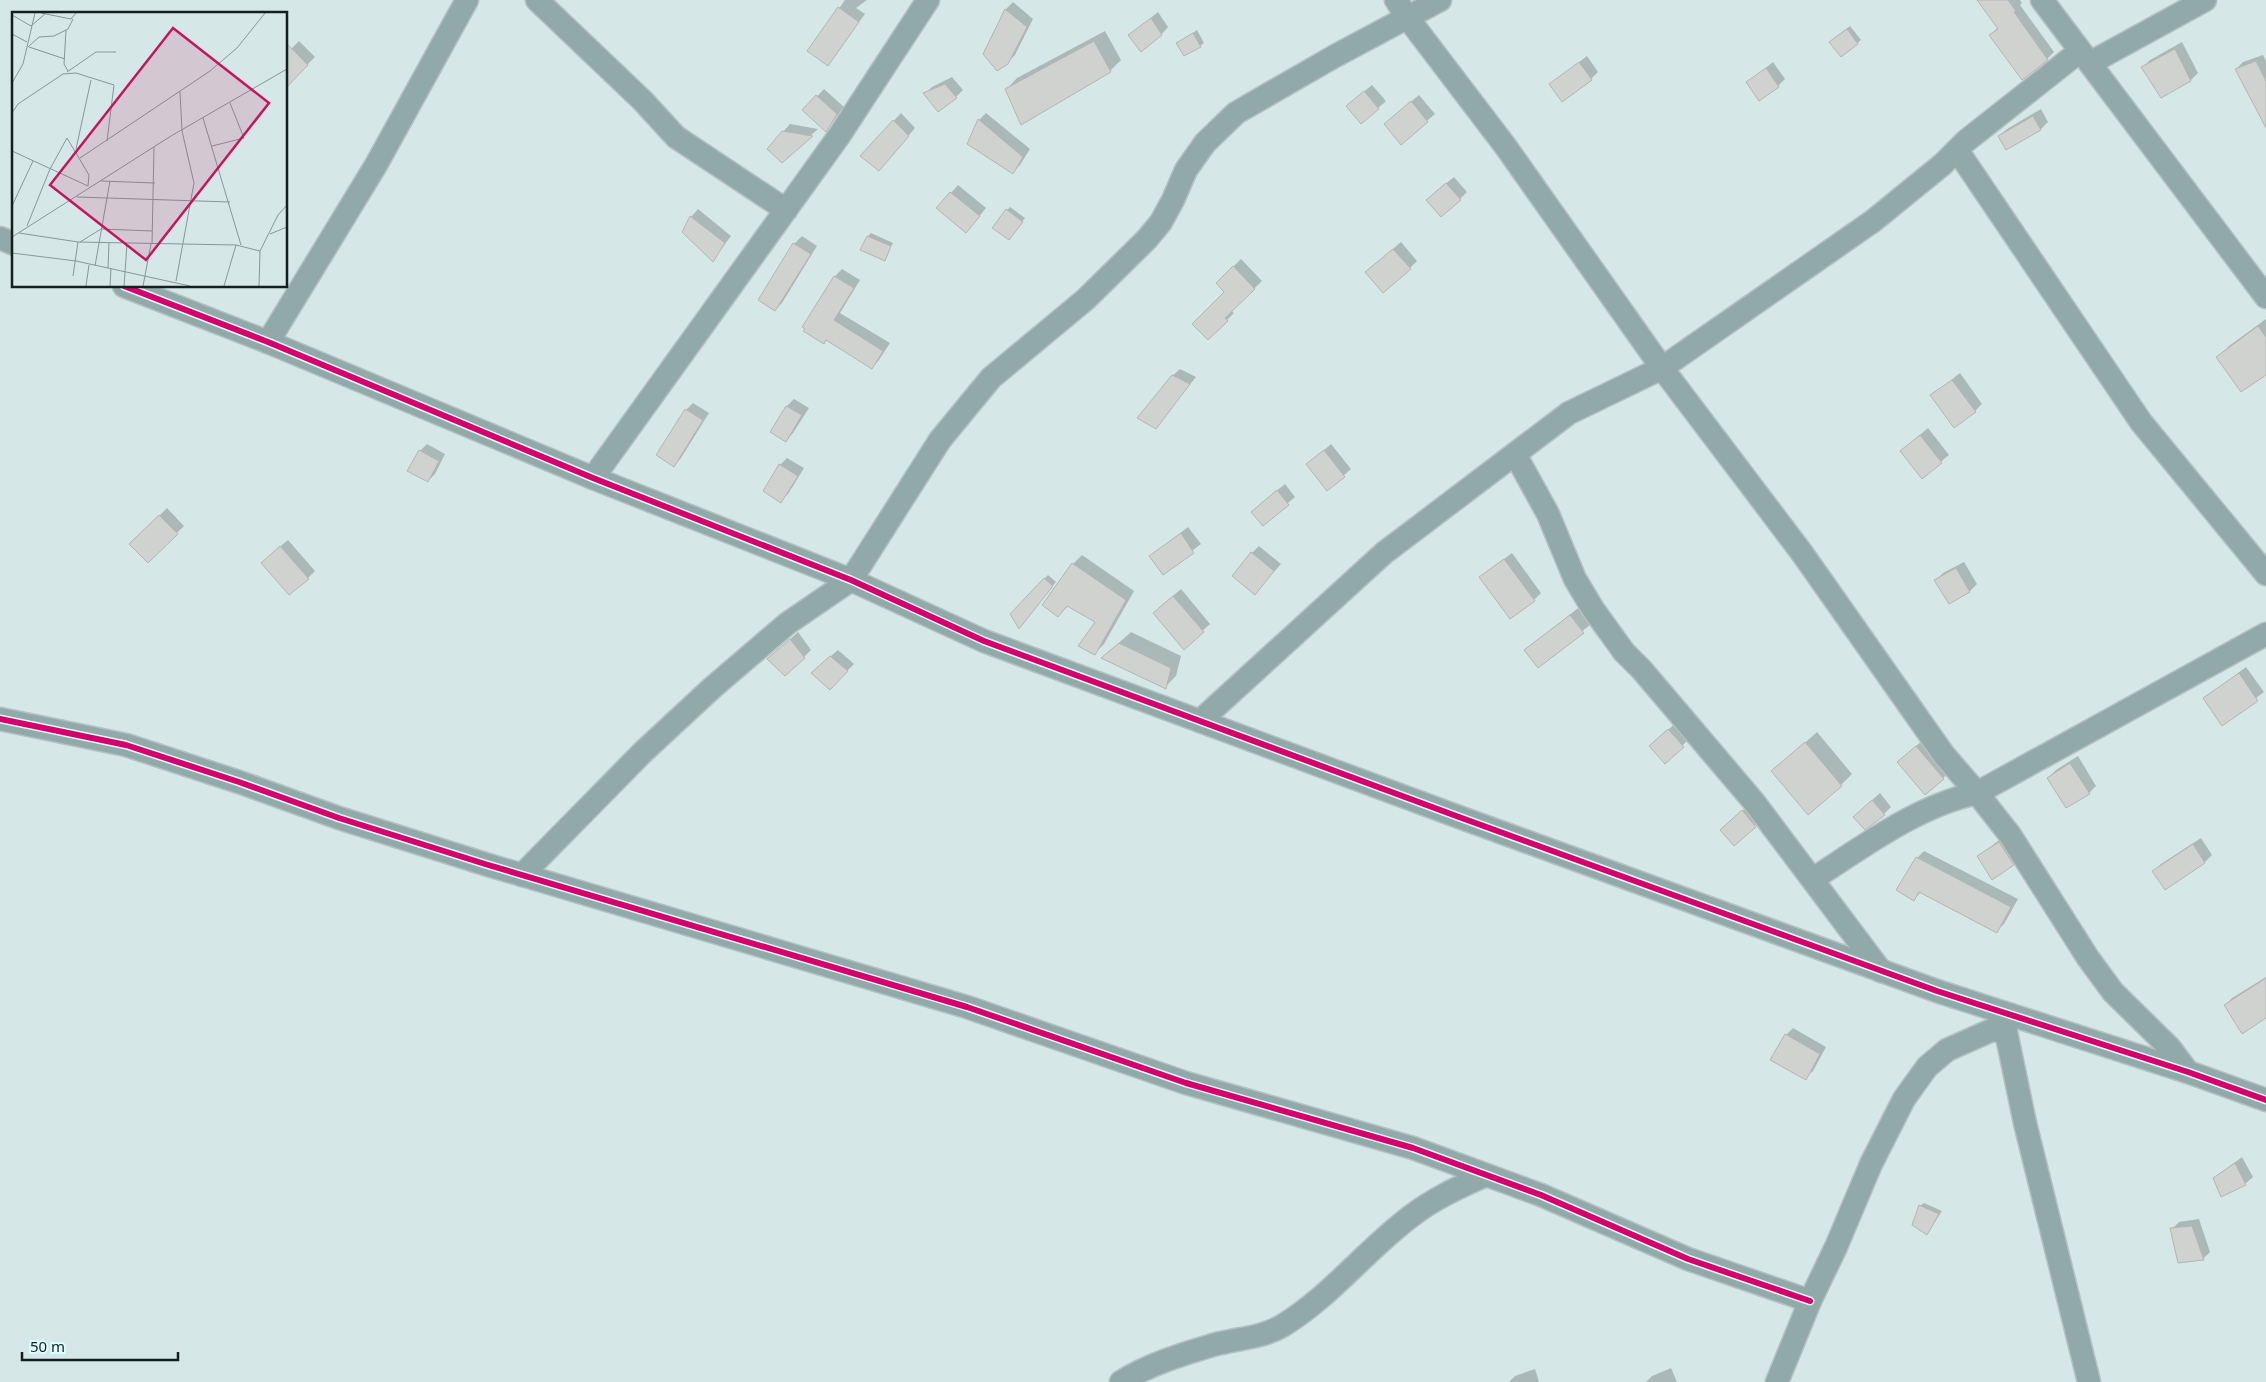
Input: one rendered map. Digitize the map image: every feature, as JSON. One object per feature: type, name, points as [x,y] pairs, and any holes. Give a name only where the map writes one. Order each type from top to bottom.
[{"type":"street","points":[[268,342],[376,165],[467,0]]},
{"type":"street","points":[[537,0],[643,100],[676,137],[786,210]]},
{"type":"street","points":[[593,478],[839,136],[928,0]]},
{"type":"street","points":[[522,875],[643,752],[712,688],[788,623],[852,580],[940,440],[992,378],[1086,298],[1147,239],[1161,222],[1186,170],[1204,143],[1236,113],[1401,8],[1440,0]]},
{"type":"street","points":[[2042,0],[2263,288]]},
{"type":"street","points":[[1200,721],[1384,553],[1569,413],[1662,368],[1873,221],[1943,164],[1957,150],[2085,57],[2205,0]]},
{"type":"street","points":[[1401,8],[1506,147],[1662,368],[1802,553],[1944,755],[2010,835],[2088,958],[2113,992],[2170,1048],[2188,1072]]},
{"type":"street","points":[[1957,150],[2141,422],[2266,574]]},
{"type":"street","points":[[0,238],[12,243]]},
{"type":"street","points":[[129,288],[268,342],[593,478],[852,580],[984,641],[1881,970],[2006,1023],[2188,1072],[2266,1100]]},
{"type":"street","points":[[1515,454],[1548,514],[1575,579],[1624,652],[1642,670],[1754,802],[1881,970]]},
{"type":"street","points":[[1813,879],[1927,809],[1954,798],[1977,793],[2266,634]]},
{"type":"street","points":[[0,719],[126,745],[239,782],[339,818],[522,875],[967,1007],[1186,1083],[1413,1148],[1541,1195],[1688,1259],[1810,1301]]},
{"type":"street","points":[[1777,1382],[1810,1301],[1836,1247],[1871,1164],[1904,1099],[1927,1067],[1947,1050],[1963,1041],[2006,1023]]},
{"type":"street","points":[[2006,1023],[2025,1123],[2089,1382]]},
{"type":"street","points":[[1121,1382],[1156,1365],[1214,1345],[1262,1336],[1283,1325],[1313,1304],[1409,1217],[1443,1194],[1486,1175]]},
{"type":"building","points":[[1977,0],[2008,0],[2016,11],[2014,12],[2048,60],[2022,80],[1989,35],[1998,29]]},
{"type":"building","points":[[838,7],[859,22],[828,66],[807,51]]},
{"type":"building","points":[[1005,9],[1027,27],[1008,64],[997,71],[983,54]]},
{"type":"building","points":[[1151,18],[1162,35],[1141,52],[1128,35]]},
{"type":"building","points":[[1847,29],[1858,44],[1841,57],[1829,42]]},
{"type":"building","points":[[1193,33],[1201,47],[1184,56],[1176,43]]},
{"type":"building","points":[[1094,41],[1111,72],[1021,125],[1005,89]]},
{"type":"building","points":[[288,45],[308,65],[288,86]]},
{"type":"building","points":[[2175,49],[2191,81],[2161,98],[2141,67]]},
{"type":"building","points":[[2256,61],[2266,81],[2266,128],[2235,69]]},
{"type":"building","points":[[1579,62],[1592,80],[1562,102],[1549,84]]},
{"type":"building","points":[[1766,68],[1779,87],[1759,101],[1746,82]]},
{"type":"building","points":[[945,84],[957,98],[938,112],[923,93]]},
{"type":"building","points":[[1364,91],[1379,109],[1361,124],[1346,106]]},
{"type":"building","points":[[816,95],[837,114],[826,132],[802,110]]},
{"type":"building","points":[[1411,101],[1428,122],[1401,145],[1384,124]]},
{"type":"building","points":[[2033,116],[2041,130],[2006,150],[1998,136]]},
{"type":"building","points":[[978,119],[1023,157],[1013,174],[967,144]]},
{"type":"building","points":[[893,120],[909,136],[879,171],[860,156]]},
{"type":"building","points":[[782,131],[813,136],[782,163],[767,149]]},
{"type":"building","points":[[1446,183],[1461,200],[1441,217],[1426,200]]},
{"type":"building","points":[[950,192],[980,216],[966,233],[936,208]]},
{"type":"building","points":[[1006,209],[1023,222],[1009,240],[992,228]]},
{"type":"building","points":[[690,216],[725,243],[713,262],[682,232]]},
{"type":"building","points":[[867,236],[891,246],[885,261],[860,250]]},
{"type":"building","points":[[793,243],[811,254],[775,311],[758,300]]},
{"type":"building","points":[[1393,249],[1411,269],[1383,293],[1365,272]]},
{"type":"building","points":[[1233,266],[1255,289],[1225,318],[1228,321],[1208,340],[1192,324],[1224,292],[1216,283]]},
{"type":"building","points":[[834,276],[854,288],[834,320],[883,351],[872,369],[826,340],[824,344],[803,331],[805,329],[802,327]]},
{"type":"building","points":[[2258,326],[2266,337],[2266,375],[2241,392],[2216,357]]},
{"type":"building","points":[[1172,375],[1190,384],[1156,429],[1137,418]]},
{"type":"building","points":[[1952,380],[1976,412],[1954,428],[1930,395]]},
{"type":"building","points":[[786,406],[802,415],[786,442],[770,432]]},
{"type":"building","points":[[685,409],[703,420],[674,467],[656,455]]},
{"type":"building","points":[[1920,435],[1942,463],[1922,479],[1900,451]]},
{"type":"building","points":[[419,450],[439,461],[428,482],[407,471]]},
{"type":"building","points":[[1324,450],[1345,477],[1327,491],[1306,464]]},
{"type":"building","points":[[779,464],[798,476],[781,503],[763,491]]},
{"type":"building","points":[[1277,490],[1289,505],[1263,526],[1251,512]]},
{"type":"building","points":[[159,515],[178,534],[148,563],[129,544]]},
{"type":"building","points":[[1181,533],[1194,553],[1163,575],[1149,556]]},
{"type":"building","points":[[280,546],[309,579],[289,595],[261,563]]},
{"type":"building","points":[[1251,552],[1274,571],[1255,595],[1232,576]]},
{"type":"building","points":[[1504,559],[1535,601],[1510,619],[1479,577]]},
{"type":"building","points":[[1072,563],[1126,600],[1095,655],[1078,646],[1095,622],[1067,606],[1058,617],[1042,605]]},
{"type":"building","points":[[1956,568],[1970,592],[1949,604],[1934,580]]},
{"type":"building","points":[[1044,578],[1053,586],[1019,629],[1010,614]]},
{"type":"building","points":[[1173,596],[1204,632],[1184,650],[1153,613]]},
{"type":"building","points":[[1570,615],[1584,633],[1538,668],[1524,650]]},
{"type":"building","points":[[790,639],[805,658],[785,676],[767,659]]},
{"type":"building","points":[[1119,643],[1171,668],[1166,689],[1101,658]]},
{"type":"building","points":[[830,656],[848,671],[830,690],[811,673]]},
{"type":"building","points":[[2239,673],[2258,701],[2222,726],[2203,698]]},
{"type":"building","points":[[1668,729],[1684,747],[1665,764],[1649,746]]},
{"type":"building","points":[[1805,742],[1842,786],[1808,815],[1771,771]]},
{"type":"building","points":[[1916,746],[1944,779],[1925,795],[1897,762]]},
{"type":"building","points":[[2070,763],[2090,794],[2066,808],[2047,778]]},
{"type":"building","points":[[1872,800],[1885,815],[1865,830],[1853,817]]},
{"type":"building","points":[[1742,810],[1756,827],[1734,846],[1720,830]]},
{"type":"building","points":[[1999,842],[2014,865],[1992,880],[1977,856]]},
{"type":"building","points":[[2193,844],[2205,863],[2165,890],[2152,871]]},
{"type":"building","points":[[1916,857],[2011,907],[1997,933],[1919,892],[1914,901],[1896,890]]},
{"type":"building","points":[[2266,978],[2266,1018],[2242,1034],[2224,1005]]},
{"type":"building","points":[[1785,1034],[1820,1054],[1806,1080],[1770,1060]]},
{"type":"building","points":[[2235,1163],[2246,1185],[2221,1197],[2213,1178]]},
{"type":"building","points":[[1919,1205],[1939,1214],[1927,1235],[1912,1225]]},
{"type":"building","points":[[2192,1226],[2204,1260],[2178,1263],[2170,1228]]},
{"type":"cycle path","points":[[129,288],[268,342],[593,478],[851,580],[984,641],[1937,991],[2188,1072],[2266,1100]]},
{"type":"cycle path","points":[[0,719],[126,745],[239,782],[339,818],[485,864],[967,1007],[1186,1083],[1413,1148],[1541,1195],[1688,1259],[1810,1301]]}]
